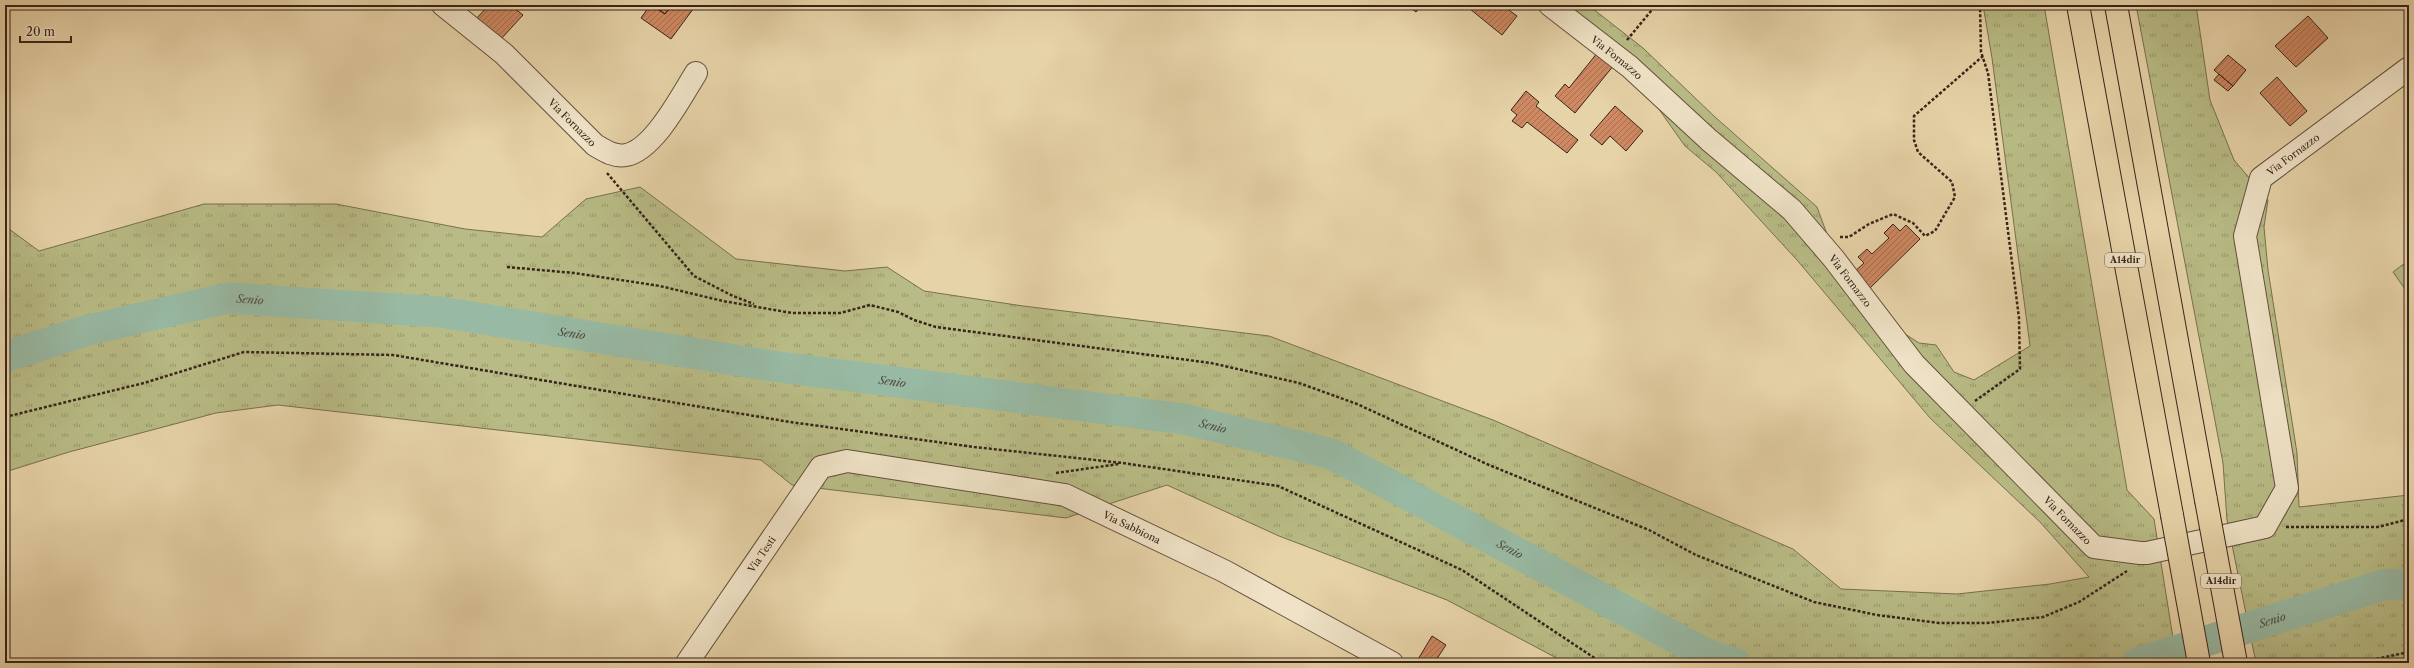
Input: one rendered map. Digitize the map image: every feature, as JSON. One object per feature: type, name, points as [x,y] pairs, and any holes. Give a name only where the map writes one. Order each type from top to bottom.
[{"type":"highway","name":"A14dir","points":[[2078,5],[2199,663]]},
{"type":"highway","name":"A14dir","points":[[2116,5],[2236,663]]},
{"type":"street","name":"Via Fornazzo","points":[[443,5],[504,54],[595,145],[612,155],[628,155],[643,146],[656,133],[696,73]]},
{"type":"street","name":"Via Fornazzo","points":[[1550,5],[1620,59],[1709,140],[1792,210],[1834,259],[1914,364],[2094,547],[2140,553],[2147,553],[2266,527],[2287,488],[2245,236],[2261,178],[2409,68]]},
{"type":"street","name":"Via Testi","points":[[687,663],[821,467],[847,461]]},
{"type":"street","name":"Via Sabbiona","points":[[847,461],[1065,495],[1224,571],[1392,663]]},
{"type":"path","points":[[1620,59],[1625,43],[1656,5]]},
{"type":"path","points":[[1960,411],[2020,369],[2019,318],[1988,73],[1982,56],[1980,5]]},
{"type":"path","points":[[1838,237],[1849,237],[1869,224],[1893,214],[1913,223],[1925,236],[1935,231],[1955,197],[1952,182],[1918,152],[1914,140],[1914,116],[1982,56]]},
{"type":"path","points":[[595,145],[601,164],[694,276],[733,296],[760,306]]},
{"type":"path","points":[[507,267],[574,273],[660,286],[723,301],[760,306],[792,313],[840,313],[870,305],[898,312],[914,320],[936,327],[1211,364],[1299,383],[1357,404],[1489,465],[1585,502],[1649,530],[1696,555],[1752,578],[1814,602],[1877,615],[1939,623],[1987,623],[2044,617],[2079,602],[2110,583],[2134,566],[2140,553]]},
{"type":"path","points":[[5,417],[144,383],[244,352],[393,355],[790,422],[974,447],[1123,463],[1270,484],[1278,486],[1462,570],[1602,663]]},
{"type":"path","points":[[2266,527],[2378,527],[2409,519]]},
{"type":"path","points":[[2357,663],[2409,652]]},
{"type":"green space","points":[[1534,5],[1588,5],[1643,48],[1715,117],[1817,207],[1851,299],[1919,343],[1936,345],[1954,372],[1974,380],[2030,346],[1992,58],[1983,5],[2044,5],[2127,490],[2154,519],[2177,663],[1566,663],[1447,600],[1279,536],[1167,485],[1066,518],[792,485],[761,460],[278,405],[216,413],[69,452],[5,472],[5,226],[39,251],[204,204],[336,204],[465,229],[542,237],[586,199],[640,187],[736,259],[845,271],[887,267],[924,291],[1023,306],[1269,336],[1493,420],[1793,549],[1841,589],[1957,594],[2050,584],[2089,577],[2040,522],[1930,418],[1797,260],[1716,172],[1685,146],[1609,39]]},
{"type":"green space","points":[[2136,5],[2196,5],[2210,100],[2234,160],[2268,200],[2264,227],[2268,270],[2297,453],[2299,507],[2409,495],[2409,663],[2256,663],[2227,520],[2223,463]]},
{"type":"green space","points":[[2409,260],[2409,295],[2393,272]]},
{"type":"building","points":[[489,5],[510,5],[523,15],[501,39],[475,20]]},
{"type":"building","points":[[650,5],[665,14],[672,5],[696,5],[671,39],[641,18]]},
{"type":"building","points":[[653,5],[672,5],[665,14]]},
{"type":"building","points":[[1407,5],[1421,5],[1416,12]]},
{"type":"building","points":[[1473,5],[1502,5],[1517,16],[1502,35],[1470,9]]},
{"type":"building","points":[[2308,16],[2328,38],[2296,67],[2275,46]]},
{"type":"building","points":[[1598,52],[1614,65],[1575,113],[1555,96],[1565,84],[1569,88]]},
{"type":"building","points":[[2228,55],[2246,70],[2233,86],[2214,70]]},
{"type":"building","points":[[2219,74],[2233,86],[2228,91],[2214,80]]},
{"type":"building","points":[[2277,77],[2307,111],[2290,126],[2260,93]]},
{"type":"building","points":[[1526,91],[1539,102],[1536,106],[1578,140],[1567,153],[1527,122],[1522,128],[1512,121],[1517,115],[1511,110]]},
{"type":"building","points":[[1615,106],[1643,131],[1626,151],[1610,136],[1602,145],[1590,135]]},
{"type":"building","points":[[1893,224],[1900,231],[1906,225],[1920,239],[1868,290],[1852,274],[1864,263],[1858,257],[1867,249],[1872,254],[1889,238],[1884,233]]},
{"type":"building","points":[[1432,636],[1446,645],[1434,663],[1420,663],[1417,661]]},
{"type":"waterway","name":"Senio","points":[[5,357],[88,330],[228,298],[440,312],[772,366],[1183,419],[1332,454],[1706,654],[1735,663]]},
{"type":"waterway","name":"Senio","points":[[2137,663],[2386,584],[2409,585]]}]
